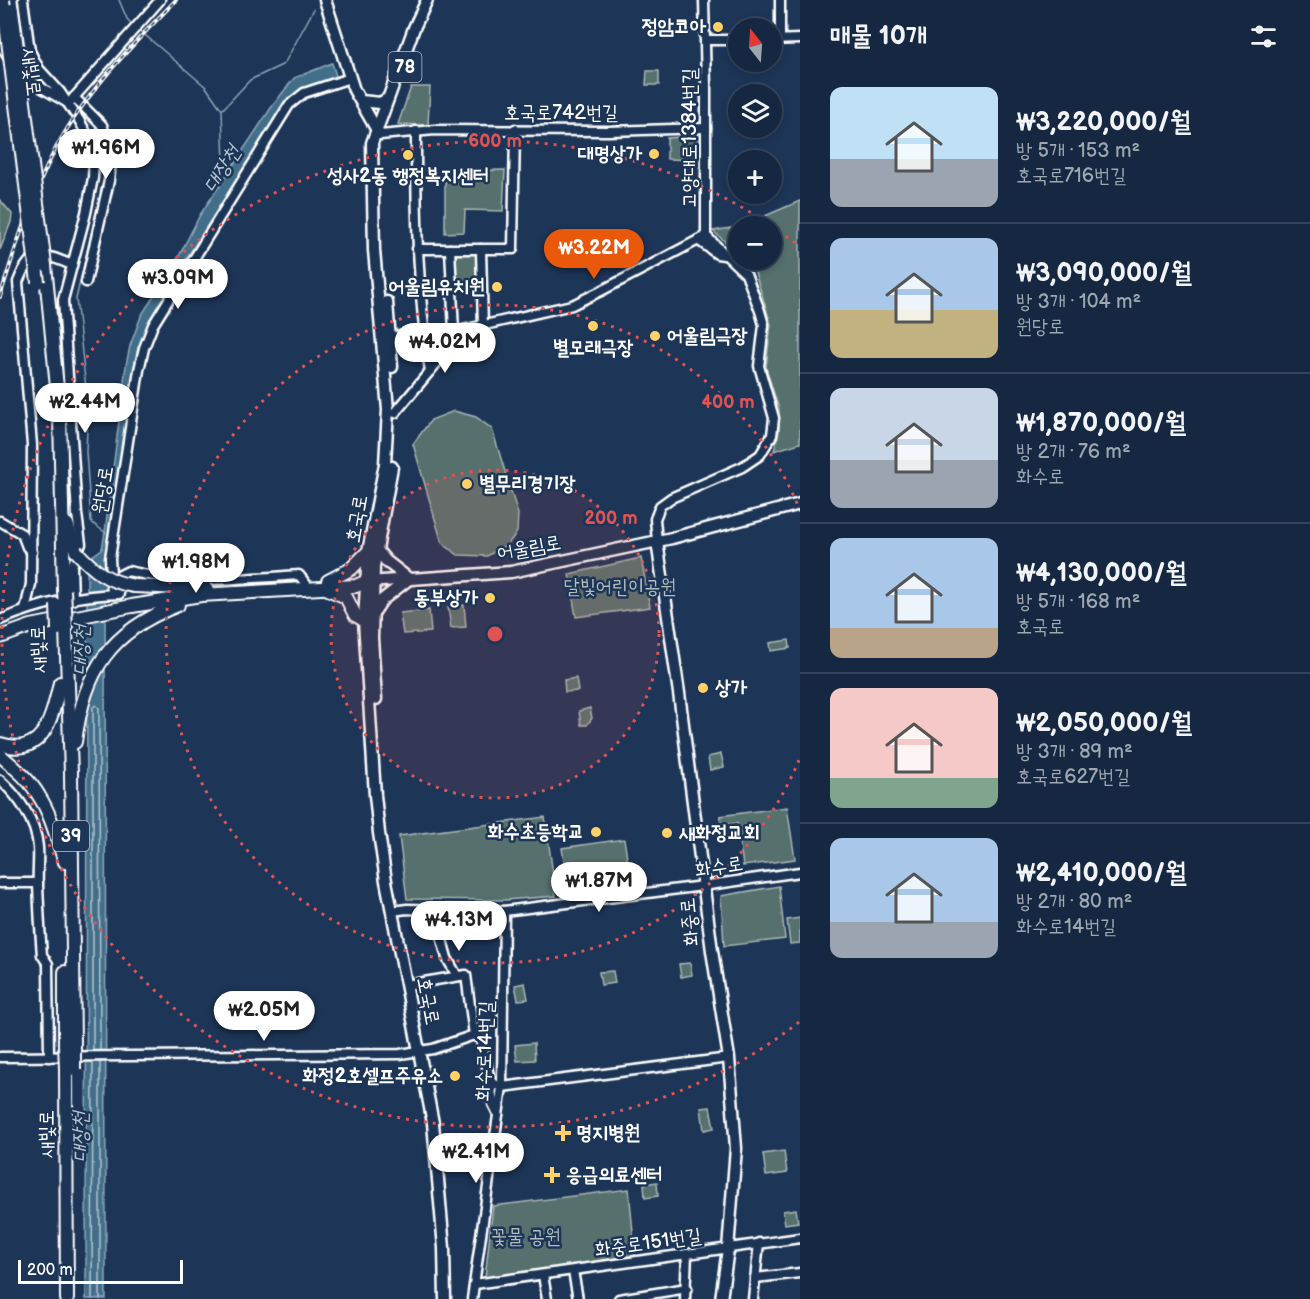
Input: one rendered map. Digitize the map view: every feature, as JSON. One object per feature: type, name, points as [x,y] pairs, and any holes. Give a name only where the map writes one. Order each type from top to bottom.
[{"type":"highway","name":"새빛로","points":[[3,0],[45,334],[68,595]]},
{"type":"highway","name":"새빛로","points":[[11,0],[45,265],[60,418],[62,505],[68,595],[60,683],[70,1044]]},
{"type":"highway","points":[[62,505],[76,551],[98,574],[109,580],[134,586],[208,589],[306,584],[356,586],[369,582]]},
{"type":"highway","points":[[131,604],[327,585],[373,551]]},
{"type":"highway","points":[[327,585],[346,597],[355,615],[368,618]]},
{"type":"highway","points":[[0,637],[31,626],[66,622],[131,604],[233,588]]},
{"type":"highway","points":[[71,773],[78,715],[86,688],[100,662],[128,631],[143,620],[201,596]]},
{"type":"highway","points":[[0,632],[29,622],[66,622]]},
{"type":"highway","name":"새빛로","points":[[66,622],[71,773],[70,1069],[76,1299]]},
{"type":"highway","points":[[0,744],[10,747],[23,746],[44,733],[51,719],[60,683]]},
{"type":"highway","points":[[0,755],[38,794],[50,816],[65,862]]},
{"type":"highway","name":"새빛로","points":[[67,1299],[71,1125]]},
{"type":"main road","points":[[325,0],[350,78],[378,132]]},
{"type":"main road","name":"호국로","points":[[427,0],[387,99],[378,132],[388,410],[385,464],[369,582],[368,618],[375,795],[422,1051],[439,1124],[452,1299]]},
{"type":"main road","name":"호국로","points":[[378,132],[433,0]]},
{"type":"main road","points":[[360,101],[380,103],[387,99]]},
{"type":"main road","name":"호국로","points":[[373,551],[392,466],[395,413],[386,337]]},
{"type":"main road","name":"어울림로","points":[[369,582],[511,572],[657,541],[800,504]]},
{"type":"main road","name":"화중로","points":[[657,541],[705,885],[712,951],[729,1058],[736,1148],[728,1249],[721,1299]]},
{"type":"main road","points":[[368,618],[382,600],[409,579],[373,551]]},
{"type":"main road","name":"호국로","points":[[395,911],[412,984],[433,1124],[444,1248],[445,1299]]},
{"type":"street","points":[[23,0],[30,51],[39,69],[71,100],[102,125],[112,154],[109,181],[86,282]]},
{"type":"street","points":[[71,100],[160,0]]},
{"type":"street","name":"고양대로1384번길","points":[[702,238],[706,128],[704,0]]},
{"type":"street","points":[[778,18],[780,0]]},
{"type":"street","points":[[782,40],[800,39]]},
{"type":"street","name":"고양대로1384번길","points":[[706,40],[728,40]]},
{"type":"street","points":[[0,44],[22,78],[71,100],[89,138],[94,156],[93,178],[63,300],[76,514],[81,544],[72,566],[68,595]]},
{"type":"street","name":"원당로","points":[[110,594],[110,558],[140,370],[144,348],[153,326],[289,105],[304,93],[350,78]]},
{"type":"street","name":"호국로742번길","points":[[378,132],[706,128]]},
{"type":"street","points":[[417,249],[513,249],[515,129]]},
{"type":"street","points":[[416,131],[417,249],[424,335],[430,371]]},
{"type":"street","points":[[386,337],[454,332],[572,305],[702,238],[717,254],[724,255],[746,274],[764,325],[759,366],[774,418],[772,435],[760,455],[742,467],[671,498],[660,506],[655,519],[657,541]]},
{"type":"street","points":[[450,249],[454,332]]},
{"type":"street","points":[[395,413],[453,347],[471,338],[483,327],[481,249]]},
{"type":"street","points":[[25,610],[31,584],[32,446],[18,282],[24,265],[34,256],[47,255],[72,265]]},
{"type":"street","points":[[0,521],[22,534],[27,547],[32,552]]},
{"type":"street","points":[[0,620],[68,595],[119,594],[120,575],[128,571],[202,581],[299,575],[306,584]]},
{"type":"street","points":[[0,780],[9,788],[31,822],[38,846],[42,955],[48,964],[49,1056]]},
{"type":"street","name":"화수로","points":[[395,911],[407,909],[504,911],[800,872]]},
{"type":"street","points":[[0,883],[38,883]]},
{"type":"street","name":"화수로14번길","points":[[472,1299],[502,1087],[504,911]]},
{"type":"street","name":"호국로","points":[[441,936],[447,958],[457,976]]},
{"type":"street","name":"호국로","points":[[412,984],[466,975],[474,1035],[481,1040],[493,1104],[499,1115]]},
{"type":"street","name":"호국로","points":[[422,1051],[474,1035]]},
{"type":"street","points":[[0,1057],[400,1054],[422,1051]]},
{"type":"street","points":[[490,1080],[502,1087],[729,1058]]},
{"type":"street","name":"화중로151번길","points":[[475,1284],[800,1238]]},
{"type":"street","points":[[753,1299],[759,1243]]},
{"type":"street","points":[[685,1299],[687,1254]]},
{"type":"street","name":"화중로151번길","points":[[573,1271],[578,1299]]},
{"type":"street","points":[[755,1278],[800,1273]]},
{"type":"street","points":[[543,1275],[547,1299]]},
{"type":"street","points":[[619,1299],[687,1288]]},
{"type":"green space","points":[[647,71],[659,71],[659,85],[646,85]]},
{"type":"green space","points":[[411,87],[430,87],[428,125],[398,124]]},
{"type":"green space","points":[[698,136],[697,160],[667,159],[667,138]]},
{"type":"green space","points":[[505,170],[503,211],[465,210],[464,232],[445,233],[445,171]]},
{"type":"green space","points":[[0,200],[12,214],[0,250]]},
{"type":"green space","points":[[800,201],[800,443],[774,451],[779,432],[779,409],[766,368],[771,324],[754,270],[782,270],[782,216],[765,216]]},
{"type":"green space","points":[[728,229],[728,244],[713,231]]},
{"type":"green space","points":[[478,252],[480,287],[455,288],[453,253]]},
{"type":"green space","points":[[454,411],[476,417],[492,429],[518,514],[517,532],[508,544],[487,556],[458,555],[442,543],[413,444],[431,420]]},
{"type":"green space","name":"달빛어린이공원","points":[[641,558],[650,607],[576,617],[569,574]]},
{"type":"green space","points":[[464,605],[466,627],[451,628],[448,607]]},
{"type":"green space","points":[[429,610],[431,632],[403,634],[400,613]]},
{"type":"green space","points":[[789,640],[790,648],[771,651],[770,643]]},
{"type":"green space","points":[[576,678],[578,691],[565,692],[564,680]]},
{"type":"green space","points":[[590,708],[592,718],[587,725],[581,725],[579,711]]},
{"type":"green space","points":[[721,754],[724,767],[710,770],[708,757]]},
{"type":"green space","points":[[787,807],[795,859],[743,866],[737,823],[721,825],[720,816]]},
{"type":"green space","points":[[545,817],[556,896],[505,900],[407,899],[399,836]]},
{"type":"green space","points":[[624,839],[631,883],[569,892],[562,848]]},
{"type":"green space","points":[[779,886],[785,939],[724,946],[721,896]]},
{"type":"green space","points":[[800,918],[800,943],[790,944],[787,920]]},
{"type":"green space","points":[[690,963],[692,975],[681,977],[679,964]]},
{"type":"green space","points":[[613,971],[615,983],[601,985],[599,972]]},
{"type":"green space","points":[[525,983],[528,999],[518,1000],[515,985]]},
{"type":"green space","points":[[534,1043],[535,1060],[517,1061],[515,1045]]},
{"type":"green space","points":[[710,1107],[714,1128],[704,1130],[701,1108]]},
{"type":"green space","points":[[784,1151],[787,1173],[766,1176],[763,1154]]},
{"type":"green space","points":[[657,1182],[658,1196],[645,1198],[644,1184]]},
{"type":"green space","name":"꽃물 공원","points":[[629,1189],[635,1255],[485,1278],[493,1206]]},
{"type":"green space","points":[[796,1209],[798,1222],[785,1224],[783,1211]]},
{"type":"water","points":[[332,63],[337,79],[307,88],[285,104],[184,262],[149,321],[138,350],[105,576],[106,1299],[86,1299],[87,577],[88,559],[102,549],[126,365],[141,316],[178,258],[200,215],[273,105],[294,78]]},
{"type":"waterway","points":[[119,0],[127,19],[133,25]]},
{"type":"waterway","points":[[223,109],[250,80],[284,64],[314,9]]},
{"type":"waterway","name":"대장천","points":[[139,30],[206,87],[222,110],[224,164],[220,187]]},
{"type":"waterway","points":[[85,117],[97,129],[105,153],[104,179],[76,299],[88,406],[86,452],[91,522],[106,533]]},
{"type":"railway","points":[[0,297],[32,203],[47,166],[68,127],[111,70],[176,0]]},
{"type":"place","name":"정암코아","points":[[718,27]]},
{"type":"place","name":"대명상가","points":[[654,154]]},
{"type":"place","name":"성사2동 행정복지센터","points":[[408,155]]},
{"type":"place","name":"어울림유치원","points":[[497,287]]},
{"type":"place","name":"별모래극장","points":[[593,326]]},
{"type":"place","name":"어울림극장","points":[[655,336]]},
{"type":"place","name":"별무리경기장","points":[[467,484]]},
{"type":"place","name":"동부상가","points":[[490,598]]},
{"type":"place","name":"상가","points":[[703,688]]},
{"type":"place","name":"화수초등학교","points":[[596,832]]},
{"type":"place","name":"새화정교회","points":[[667,833]]},
{"type":"place","name":"화정2호셀프주유소","points":[[455,1076]]},
{"type":"place","name":"명지병원","points":[[563,1133]]},
{"type":"place","name":"응급의료센터","points":[[552,1175]]}]
